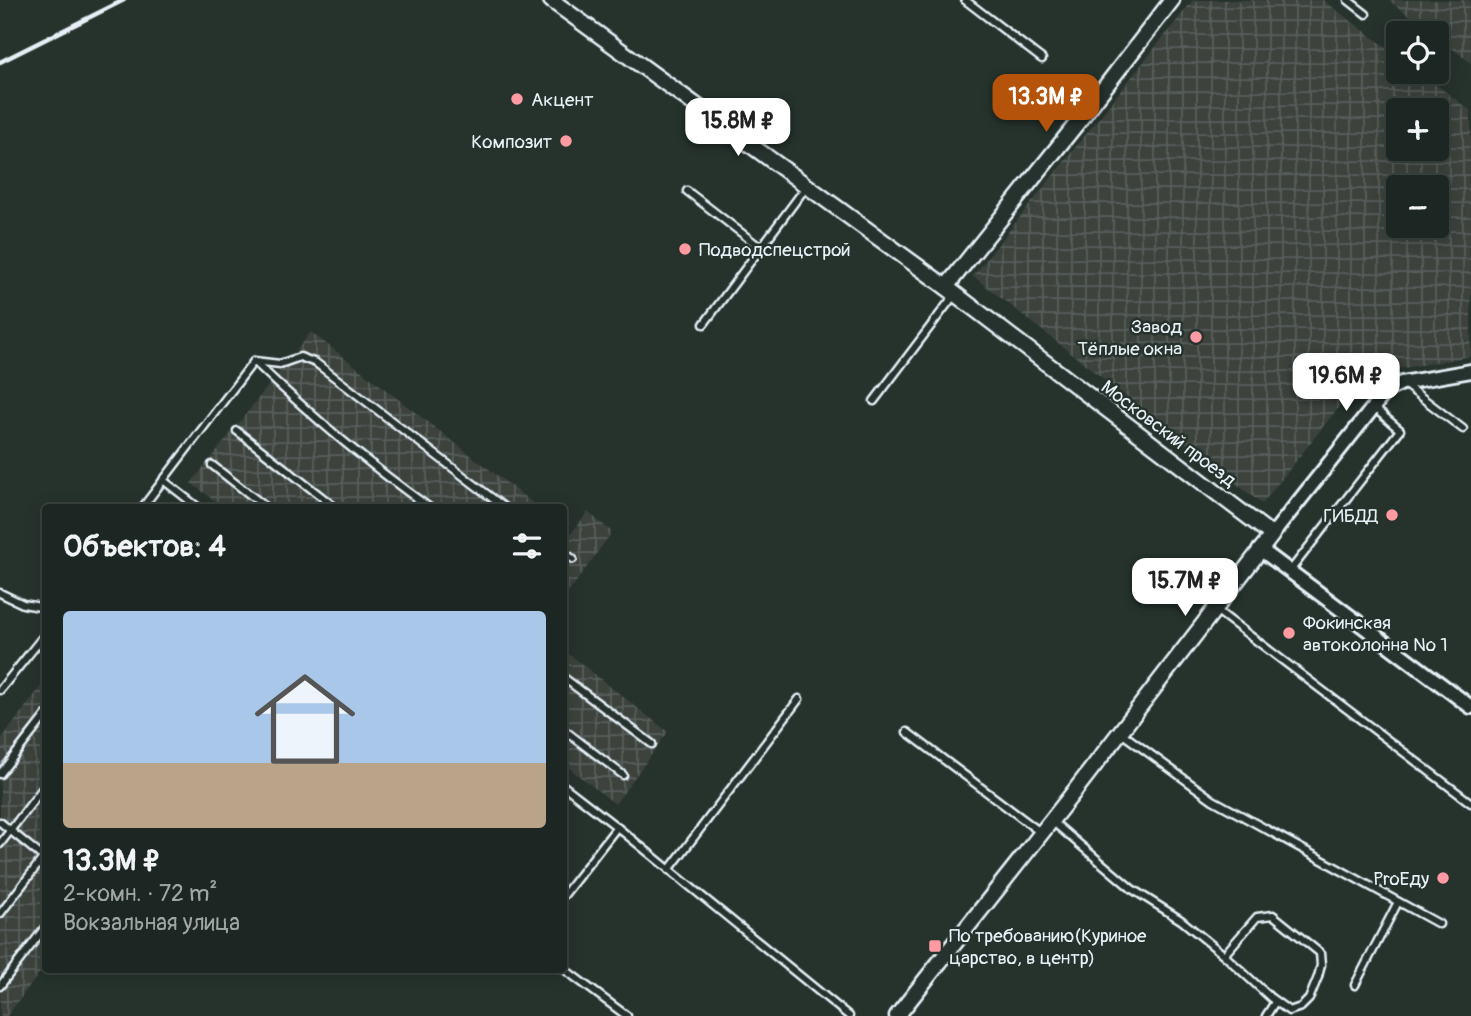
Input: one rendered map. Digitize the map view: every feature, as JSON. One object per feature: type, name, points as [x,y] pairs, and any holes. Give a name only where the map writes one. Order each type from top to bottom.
[{"type":"street","name":"Московский проезд","points":[[551,0],[951,291],[1272,535]]},
{"type":"street","points":[[951,291],[1171,0]]},
{"type":"street","points":[[897,1016],[1387,390],[1402,383],[1471,371]]},
{"type":"street","points":[[1260,549],[1471,707]]},
{"type":"lane","points":[[965,0],[1042,59]]},
{"type":"lane","points":[[1348,0],[1366,13]]},
{"type":"lane","points":[[704,324],[806,187]]},
{"type":"lane","points":[[687,191],[761,248]]},
{"type":"lane","points":[[874,401],[951,291]]},
{"type":"lane","points":[[254,360],[280,364],[300,357],[316,363],[500,504]]},
{"type":"lane","points":[[145,504],[254,360]]},
{"type":"lane","points":[[254,360],[295,401],[424,504]]},
{"type":"lane","points":[[1402,383],[1463,429]]},
{"type":"lane","points":[[1290,571],[1400,430],[1373,407]]},
{"type":"lane","points":[[237,431],[331,504]]},
{"type":"lane","points":[[212,465],[262,504]]},
{"type":"lane","points":[[163,481],[194,504]]},
{"type":"lane","points":[[567,554],[573,559]]},
{"type":"lane","points":[[0,593],[23,604],[42,607]]},
{"type":"lane","points":[[1214,609],[1471,803]]},
{"type":"lane","points":[[0,690],[42,638]]},
{"type":"lane","points":[[567,680],[652,744]]},
{"type":"lane","points":[[669,870],[799,699]]},
{"type":"lane","points":[[0,774],[42,720]]},
{"type":"lane","points":[[567,732],[623,775]]},
{"type":"lane","points":[[907,732],[1041,834]]},
{"type":"lane","points":[[1120,732],[1213,800],[1439,924]]},
{"type":"lane","points":[[567,788],[849,1016]]},
{"type":"lane","points":[[0,844],[42,789]]},
{"type":"lane","points":[[1052,821],[1132,889],[1181,920],[1224,954],[1275,1002],[1289,1011],[1301,1007],[1309,999],[1321,965],[1320,953],[1273,915],[1257,917],[1224,954]]},
{"type":"lane","points":[[0,822],[42,855]]},
{"type":"lane","points":[[567,891],[617,827]]},
{"type":"lane","points":[[0,914],[42,861]]},
{"type":"lane","points":[[1355,985],[1398,902]]},
{"type":"lane","points":[[0,986],[42,931]]},
{"type":"lane","points":[[567,971],[627,1016]]},
{"type":"lane","points":[[1266,1016],[1275,1002]]},
{"type":"lane","points":[[611,1016],[616,1008]]},
{"type":"shaded area","points":[[1193,0],[1323,0],[1386,47],[1386,84],[1435,84],[1471,111],[1471,356],[1364,375],[1262,504],[973,276]]},
{"type":"shaded area","points":[[1388,0],[1471,0],[1471,63],[1449,46],[1449,21],[1416,21]]},
{"type":"shaded area","points":[[311,332],[534,504],[219,504],[191,483]]},
{"type":"shaded area","points":[[588,512],[612,532],[567,595],[567,530],[571,533]]},
{"type":"shaded area","points":[[567,652],[668,732],[615,804],[567,766]]},
{"type":"shaded area","points":[[42,685],[42,970],[7,1016],[0,1016],[0,741]]},
{"type":"railway","points":[[0,62],[124,0]]},
{"type":"place","name":"Акцент","points":[[517,99]]},
{"type":"place","name":"Композит","points":[[566,141]]},
{"type":"place","name":"Подводспецстрой","points":[[685,249]]},
{"type":"place","name":"Завод Тёплые окна","points":[[1196,337]]},
{"type":"place","name":"ГИБДД","points":[[1392,515]]},
{"type":"place","name":"Фокинская автоколонна № 1","points":[[1289,633]]},
{"type":"place","name":"ProЕду","points":[[1443,878]]},
{"type":"place","name":"По требованию(Куриное царство, в центр)","points":[[935,946]]}]
